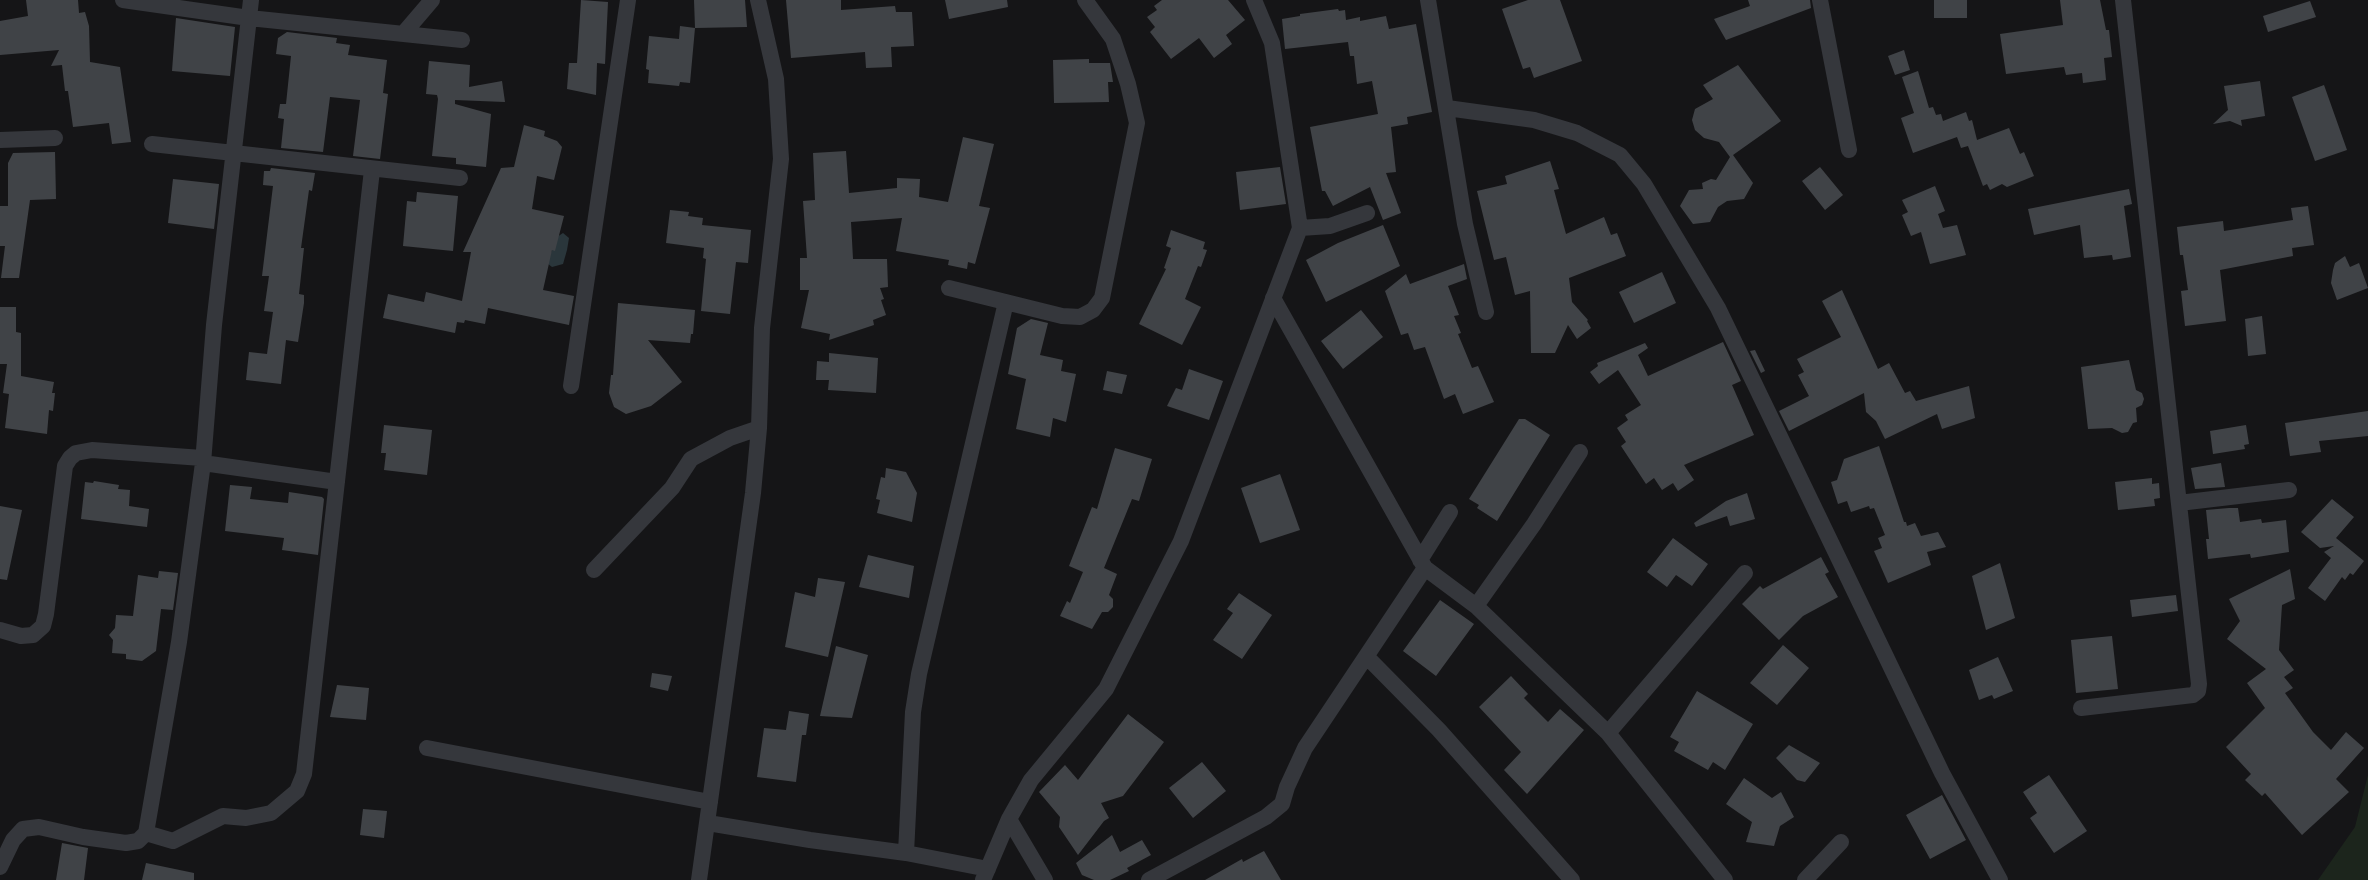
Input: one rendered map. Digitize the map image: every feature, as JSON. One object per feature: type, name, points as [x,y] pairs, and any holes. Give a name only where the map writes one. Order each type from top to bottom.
[{"type":"street","points":[[123,0],[249,18],[462,40]]},
{"type":"street","points":[[0,867],[13,840],[23,829],[39,827],[83,837],[126,843],[138,841],[146,833],[179,642],[202,460],[251,0]]},
{"type":"street","points":[[403,34],[432,0]]},
{"type":"street","points":[[571,386],[628,0]]},
{"type":"street","points":[[699,880],[743,569],[759,428],[762,328],[781,159],[776,79],[758,0]]},
{"type":"street","points":[[949,288],[1062,316],[1080,317],[1093,310],[1102,298],[1137,123],[1128,84],[1113,39],[1085,0]]},
{"type":"street","points":[[708,823],[906,853],[986,875],[1009,819],[1031,780],[1106,689],[1181,541],[1300,228],[1272,42],[1254,0]]},
{"type":"street","points":[[1428,0],[1465,224],[1486,312]]},
{"type":"street","points":[[1820,0],[1849,150]]},
{"type":"street","points":[[2081,708],[2193,695],[2198,691],[2198,666],[2123,0]]},
{"type":"street","points":[[1447,108],[1534,120],[1577,134],[1620,155],[1644,184],[1718,308],[1942,773],[2000,880]]},
{"type":"street","points":[[0,140],[55,138]]},
{"type":"street","points":[[152,144],[460,178]]},
{"type":"street","points":[[146,833],[172,841],[223,816],[246,818],[271,813],[297,791],[304,774],[372,170]]},
{"type":"street","points":[[1300,228],[1330,226],[1367,213]]},
{"type":"street","points":[[1273,298],[1423,564],[1476,606],[1608,733],[1725,880]]},
{"type":"street","points":[[906,853],[913,712],[919,674],[1006,302]]},
{"type":"street","points":[[594,570],[672,488],[692,459],[730,438],[759,428]]},
{"type":"street","points":[[0,630],[21,636],[33,635],[43,626],[65,466],[76,453],[92,450],[202,460],[337,482]]},
{"type":"street","points":[[1476,606],[1580,452]]},
{"type":"street","points":[[2179,503],[2289,490]]},
{"type":"street","points":[[1149,880],[1266,818],[1282,804],[1287,787],[1305,748],[1367,657],[1423,564],[1450,512]]},
{"type":"street","points":[[1608,733],[1745,573]]},
{"type":"street","points":[[1367,657],[1446,738],[1572,880]]},
{"type":"street","points":[[427,748],[710,802]]},
{"type":"street","points":[[1009,819],[1045,880]]},
{"type":"street","points":[[1805,880],[1841,842]]},
{"type":"shaded area","points":[[563,233],[569,238],[563,264],[552,267],[547,263],[557,237]]},
{"type":"shaded area","points":[[2368,775],[2368,880],[2318,880],[2355,827]]},
{"type":"building","points":[[26,0],[78,0],[79,13],[85,12],[89,26],[90,62],[120,67],[131,142],[112,144],[109,123],[73,127],[62,65],[51,66],[59,50],[0,55],[0,21],[28,16]]},
{"type":"building","points":[[581,0],[608,2],[605,64],[597,63],[596,95],[567,89],[569,63],[577,63]]},
{"type":"building","points":[[694,0],[745,0],[747,27],[695,28]]},
{"type":"building","points":[[786,0],[841,0],[841,10],[895,6],[896,12],[912,12],[914,46],[891,47],[892,67],[866,68],[865,52],[791,58]]},
{"type":"building","points":[[945,0],[1007,0],[1008,7],[949,19]]},
{"type":"building","points":[[1162,0],[1228,0],[1245,20],[1226,35],[1232,44],[1214,58],[1199,38],[1171,59],[1150,32],[1155,27],[1147,17],[1157,10],[1154,6]]},
{"type":"building","points":[[1528,0],[1560,0],[1582,61],[1534,78],[1530,67],[1523,69],[1502,9]]},
{"type":"building","points":[[1748,0],[1810,0],[1811,8],[1726,40],[1714,19],[1750,6]]},
{"type":"building","points":[[1934,0],[1967,0],[1967,18],[1934,18]]},
{"type":"building","points":[[2060,0],[2100,0],[2106,30],[2109,30],[2112,57],[2104,58],[2106,80],[2083,83],[2082,73],[2066,75],[2064,67],[2006,74],[2000,34],[2063,25]]},
{"type":"building","points":[[2310,1],[2316,17],[2268,32],[2263,16]]},
{"type":"building","points":[[1338,9],[1339,11],[1345,10],[1346,20],[1360,17],[1360,21],[1386,16],[1389,29],[1416,24],[1432,112],[1407,117],[1408,124],[1391,127],[1396,172],[1386,173],[1401,213],[1383,220],[1370,187],[1333,206],[1325,191],[1322,191],[1310,127],[1378,114],[1372,81],[1357,84],[1354,56],[1350,56],[1348,42],[1285,49],[1282,19]]},
{"type":"building","points":[[176,18],[235,27],[230,76],[172,71]]},
{"type":"building","points":[[680,26],[695,28],[690,83],[680,82],[679,86],[648,83],[649,70],[646,69],[649,36],[679,39]]},
{"type":"building","points":[[287,32],[337,38],[336,43],[350,45],[348,55],[387,60],[383,93],[388,94],[380,159],[353,156],[360,100],[330,97],[323,152],[281,148],[284,119],[278,118],[280,104],[286,104],[291,56],[276,54],[278,38]]},
{"type":"building","points":[[1904,50],[1910,70],[1895,75],[1888,56]]},
{"type":"building","points":[[1089,59],[1089,63],[1110,63],[1113,82],[1108,82],[1109,102],[1054,103],[1053,60]]},
{"type":"building","points":[[429,61],[470,65],[469,87],[502,81],[505,102],[455,100],[455,104],[491,114],[486,167],[456,164],[456,158],[432,156],[438,99],[437,95],[426,94]]},
{"type":"building","points":[[1738,65],[1781,121],[1733,155],[1753,183],[1744,199],[1727,201],[1718,207],[1710,222],[1693,224],[1680,206],[1689,190],[1703,189],[1702,183],[1711,179],[1716,180],[1730,157],[1719,142],[1704,138],[1695,130],[1692,120],[1695,109],[1713,99],[1703,85]]},
{"type":"building","points":[[1918,71],[1929,108],[1933,107],[1936,115],[1941,114],[1943,121],[1966,112],[1969,121],[1972,120],[1977,140],[2009,128],[2020,154],[2024,152],[2034,176],[2007,187],[2002,184],[1990,190],[1987,184],[1983,186],[1968,146],[1961,148],[1957,137],[1913,153],[1901,118],[1914,113],[1902,77]]},
{"type":"building","points":[[2260,81],[2265,116],[2241,120],[2242,126],[2230,121],[2213,124],[2228,110],[2224,86]]},
{"type":"building","points":[[2324,85],[2347,150],[2315,161],[2292,97]]},
{"type":"building","points":[[524,125],[545,131],[544,136],[557,141],[562,147],[554,180],[537,176],[532,209],[564,216],[555,251],[552,250],[543,290],[574,296],[569,325],[488,308],[485,324],[465,320],[464,323],[457,322],[455,333],[383,318],[388,294],[424,302],[426,292],[462,301],[471,252],[463,252],[501,168],[514,167]]},
{"type":"building","points":[[963,137],[994,144],[979,206],[990,208],[975,264],[968,262],[967,269],[948,265],[949,260],[896,251],[902,218],[851,222],[853,259],[887,259],[888,287],[880,288],[886,315],[873,320],[874,325],[829,340],[830,334],[801,328],[809,290],[800,290],[800,258],[807,258],[803,201],[815,200],[813,153],[846,151],[849,193],[897,188],[897,178],[920,179],[919,197],[948,202]]},
{"type":"building","points":[[55,152],[56,199],[30,200],[19,278],[1,278],[5,246],[0,246],[0,206],[8,206],[8,163],[13,153]]},
{"type":"building","points":[[1550,161],[1559,189],[1554,190],[1566,234],[1604,217],[1611,235],[1617,233],[1626,256],[1569,278],[1572,302],[1588,320],[1591,328],[1577,339],[1568,325],[1555,353],[1531,353],[1530,291],[1515,295],[1506,257],[1494,260],[1477,191],[1507,184],[1505,176]]},
{"type":"building","points":[[1280,167],[1286,204],[1240,210],[1236,172]]},
{"type":"building","points":[[1820,167],[1843,195],[1825,210],[1802,181]]},
{"type":"building","points":[[271,168],[315,173],[312,191],[309,190],[301,248],[304,248],[299,294],[304,295],[304,303],[298,342],[286,340],[281,384],[246,380],[249,352],[267,354],[273,312],[264,311],[269,276],[262,276],[273,186],[263,185],[264,171],[270,171]]},
{"type":"building","points":[[173,179],[219,184],[214,229],[168,223]]},
{"type":"building","points":[[1935,186],[1945,211],[1938,214],[1943,228],[1957,225],[1966,255],[1930,264],[1921,232],[1911,236],[1902,215],[1908,212],[1902,200]]},
{"type":"building","points":[[2129,189],[2132,204],[2124,206],[2131,257],[2113,260],[2112,255],[2084,258],[2080,225],[2034,235],[2028,209]]},
{"type":"building","points":[[417,192],[458,196],[453,251],[403,246],[407,201],[416,202]]},
{"type":"building","points":[[2308,206],[2314,245],[2292,248],[2293,256],[2220,270],[2226,321],[2185,326],[2181,291],[2188,290],[2183,255],[2180,255],[2177,227],[2223,221],[2224,231],[2293,220],[2291,208]]},
{"type":"building","points":[[670,210],[689,212],[688,216],[703,218],[702,225],[751,230],[748,263],[736,262],[730,314],[701,311],[706,259],[703,258],[704,248],[666,243]]},
{"type":"building","points":[[1383,225],[1400,266],[1326,302],[1306,260],[1338,243]]},
{"type":"building","points":[[1171,230],[1205,242],[1203,249],[1207,250],[1185,299],[1201,307],[1182,345],[1139,324],[1166,269],[1164,268],[1171,248],[1166,246]]},
{"type":"building","points":[[2345,256],[2350,267],[2359,263],[2368,288],[2337,300],[2331,283],[2333,270],[2335,263]]},
{"type":"building","points":[[1464,264],[1467,279],[1448,286],[1459,315],[1454,316],[1461,333],[1458,334],[1472,368],[1478,366],[1494,402],[1463,414],[1455,394],[1444,399],[1425,347],[1414,350],[1408,333],[1401,335],[1385,291],[1406,274],[1410,284]]},
{"type":"building","points":[[1662,272],[1676,303],[1634,323],[1619,292]]},
{"type":"building","points":[[1842,290],[1878,369],[1889,363],[1905,393],[1910,391],[1916,401],[1969,386],[1975,418],[1942,429],[1937,414],[1885,439],[1876,421],[1866,412],[1864,393],[1789,431],[1779,411],[1809,396],[1798,375],[1804,372],[1797,359],[1841,337],[1822,301]]},
{"type":"building","points":[[618,303],[695,310],[690,343],[648,340],[682,382],[651,406],[626,414],[614,407],[609,393],[611,375],[613,375]]},
{"type":"building","points":[[0,307],[16,307],[16,332],[21,333],[21,376],[54,382],[53,411],[49,410],[47,434],[5,428],[9,394],[3,393],[7,364],[0,364]]},
{"type":"building","points":[[1361,310],[1383,337],[1343,369],[1321,341]]},
{"type":"building","points":[[2262,316],[2266,354],[2248,356],[2245,319]]},
{"type":"building","points":[[1031,319],[1048,323],[1040,355],[1063,360],[1061,371],[1076,374],[1066,422],[1053,418],[1050,437],[1016,429],[1026,379],[1008,374],[1017,328]]},
{"type":"building","points":[[1723,342],[1741,381],[1732,385],[1754,435],[1684,465],[1694,480],[1678,491],[1673,483],[1662,490],[1654,478],[1646,484],[1621,446],[1626,442],[1617,428],[1628,420],[1625,415],[1641,405],[1618,370],[1599,384],[1590,372],[1598,366],[1597,363],[1645,343],[1648,348],[1638,355],[1648,376]]},
{"type":"building","points":[[1755,350],[1765,371],[1761,373],[1750,351]]},
{"type":"building","points":[[829,353],[878,358],[876,393],[828,390],[829,380],[816,380],[817,361],[829,362]]},
{"type":"building","points":[[2129,360],[2136,390],[2142,393],[2144,399],[2142,405],[2136,408],[2137,422],[2133,423],[2128,432],[2122,433],[2112,428],[2088,429],[2081,367]]},
{"type":"building","points":[[1189,369],[1223,381],[1209,420],[1167,406],[1176,388],[1182,390]]},
{"type":"building","points":[[1107,371],[1127,375],[1122,394],[1103,390]]},
{"type":"building","points":[[2368,411],[2368,436],[2319,441],[2321,452],[2290,456],[2285,423]]},
{"type":"building","points":[[1519,419],[1525,419],[1550,435],[1497,521],[1477,508],[1479,505],[1469,499]]},
{"type":"building","points":[[384,425],[432,430],[427,475],[384,470],[386,453],[381,453]]},
{"type":"building","points":[[2246,425],[2249,444],[2244,445],[2245,449],[2213,454],[2210,431]]},
{"type":"building","points":[[1879,446],[1904,522],[1907,526],[1915,523],[1921,536],[1938,532],[1946,547],[1927,552],[1931,565],[1888,583],[1874,551],[1882,548],[1878,538],[1885,535],[1874,508],[1870,509],[1869,506],[1851,512],[1847,501],[1838,504],[1831,482],[1837,480],[1844,459]]},
{"type":"building","points":[[1115,448],[1152,459],[1139,501],[1132,499],[1104,568],[1117,574],[1109,595],[1113,599],[1113,607],[1108,612],[1102,612],[1092,629],[1060,616],[1067,601],[1070,603],[1083,572],[1069,566],[1092,507],[1097,509]]},
{"type":"building","points":[[2221,463],[2225,487],[2195,489],[2191,468]]},
{"type":"building","points":[[886,468],[906,472],[917,493],[912,522],[877,513],[880,500],[876,499],[881,477],[885,478]]},
{"type":"building","points":[[1280,474],[1300,530],[1260,543],[1241,488]]},
{"type":"building","points":[[2152,478],[2152,484],[2159,483],[2160,498],[2154,499],[2155,506],[2118,510],[2115,482]]},
{"type":"building","points":[[94,481],[119,485],[118,489],[130,490],[129,506],[149,509],[147,527],[81,519],[85,482],[93,483]]},
{"type":"building","points":[[230,485],[252,487],[250,499],[288,503],[289,492],[322,497],[324,499],[318,555],[282,550],[284,538],[225,531]]},
{"type":"building","points":[[1747,493],[1755,519],[1730,526],[1727,516],[1696,527],[1694,523],[1726,501]]},
{"type":"building","points":[[2332,499],[2354,517],[2336,538],[2364,561],[2353,575],[2350,573],[2345,580],[2342,577],[2325,601],[2308,588],[2331,558],[2324,552],[2334,546],[2320,548],[2301,532]]},
{"type":"building","points":[[0,506],[22,510],[7,580],[0,579]]},
{"type":"building","points":[[2238,508],[2240,522],[2261,519],[2262,523],[2286,520],[2289,552],[2251,558],[2250,554],[2208,559],[2206,539],[2209,539],[2206,510]]},
{"type":"building","points":[[1673,538],[1708,564],[1692,586],[1676,575],[1667,587],[1647,572]]},
{"type":"building","points":[[868,555],[914,566],[909,598],[859,587]]},
{"type":"building","points":[[1821,557],[1829,572],[1825,574],[1838,597],[1803,616],[1779,640],[1742,604],[1760,586],[1763,589]]},
{"type":"building","points":[[2000,563],[2015,618],[1986,630],[1972,576]]},
{"type":"building","points":[[2290,569],[2295,599],[2282,605],[2279,650],[2294,670],[2284,677],[2293,688],[2285,693],[2313,732],[2331,750],[2346,732],[2364,748],[2336,779],[2349,792],[2302,835],[2265,793],[2262,796],[2245,780],[2251,774],[2226,747],[2265,708],[2247,683],[2266,669],[2227,639],[2240,621],[2229,599]]},
{"type":"building","points":[[159,571],[178,573],[173,610],[161,609],[156,651],[142,661],[126,659],[126,654],[112,653],[113,640],[109,635],[115,628],[116,615],[133,616],[138,575],[158,578]]},
{"type":"building","points":[[818,578],[845,582],[828,657],[785,647],[795,592],[815,597]]},
{"type":"building","points":[[1239,593],[1272,615],[1242,659],[1213,640],[1233,613],[1227,609]]},
{"type":"building","points":[[2176,595],[2178,611],[2132,617],[2130,600]]},
{"type":"building","points":[[1440,600],[1474,624],[1436,676],[1403,651]]},
{"type":"building","points":[[2112,636],[2118,689],[2076,693],[2071,640]]},
{"type":"building","points":[[1783,645],[1809,668],[1777,705],[1750,683]]},
{"type":"building","points":[[836,646],[868,655],[852,718],[820,716]]},
{"type":"building","points":[[1998,657],[2013,691],[1994,699],[1992,695],[1979,700],[1969,670]]},
{"type":"building","points":[[652,673],[672,676],[668,691],[650,687]]},
{"type":"building","points":[[1511,676],[1528,694],[1524,698],[1548,722],[1560,709],[1584,730],[1527,794],[1504,770],[1521,752],[1479,707]]},
{"type":"building","points":[[337,685],[369,688],[366,720],[330,717]]},
{"type":"building","points":[[1697,691],[1753,724],[1725,770],[1713,762],[1708,770],[1674,751],[1679,742],[1670,737]]},
{"type":"building","points":[[789,711],[809,714],[806,735],[802,735],[796,782],[757,777],[764,728],[786,730]]},
{"type":"building","points":[[1128,714],[1164,742],[1123,796],[1101,803],[1109,818],[1104,821],[1078,855],[1059,827],[1060,817],[1039,792],[1065,765],[1078,780]]},
{"type":"building","points":[[1789,745],[1820,763],[1805,782],[1797,780],[1776,758]]},
{"type":"building","points":[[1202,762],[1226,791],[1193,818],[1169,788]]},
{"type":"building","points":[[2049,775],[2087,831],[2054,853],[2030,818],[2037,813],[2023,792]]},
{"type":"building","points":[[1744,778],[1772,798],[1781,792],[1794,817],[1780,826],[1774,846],[1746,842],[1752,822],[1726,804]]},
{"type":"building","points":[[1942,795],[1966,840],[1930,859],[1906,815]]},
{"type":"building","points":[[363,809],[387,811],[384,838],[360,835]]},
{"type":"building","points":[[1112,835],[1120,852],[1142,840],[1151,855],[1127,868],[1129,871],[1110,880],[1094,880],[1082,875],[1076,863]]},
{"type":"building","points":[[62,843],[88,848],[84,880],[56,880]]},
{"type":"building","points":[[1264,851],[1281,880],[1205,880],[1242,859],[1243,862]]},
{"type":"building","points":[[146,863],[194,873],[194,880],[142,880]]}]
